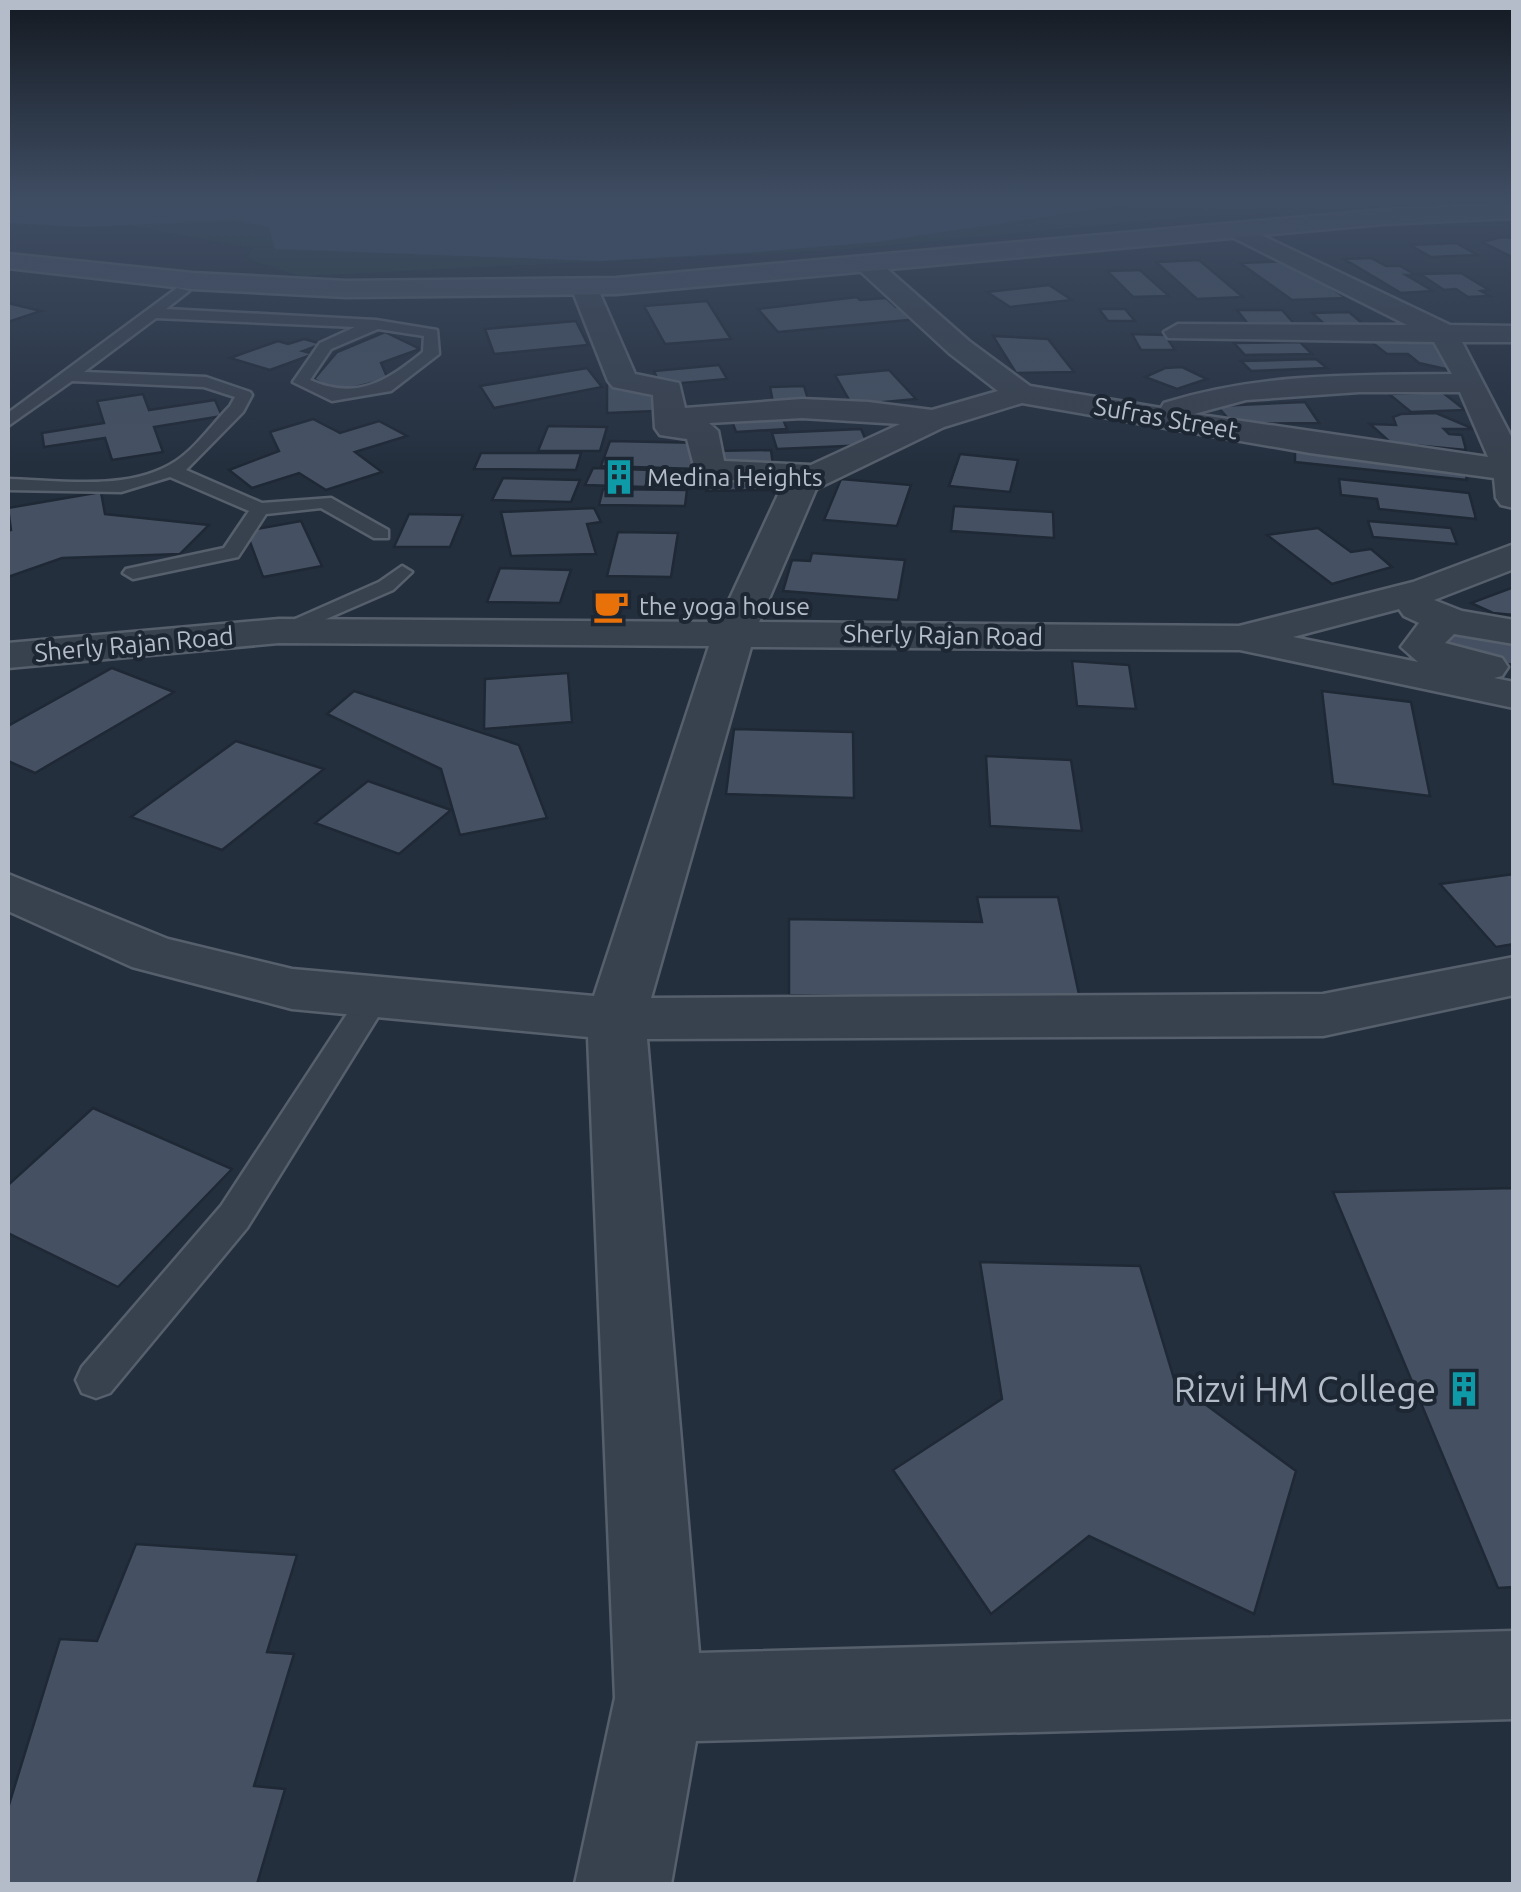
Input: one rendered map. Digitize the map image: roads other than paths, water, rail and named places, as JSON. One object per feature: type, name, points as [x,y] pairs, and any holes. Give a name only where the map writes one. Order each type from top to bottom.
[{"type":"main road","points":[[174,289],[408,301],[624,289]]},
{"type":"main road","points":[[423,289],[585,292]]},
{"type":"street","name":"Sufras Street","points":[[895,289],[959,347],[1022,394],[1512,486]]},
{"type":"street","points":[[1358,289],[1442,332],[1470,383],[1512,486]]},
{"type":"street","points":[[585,292],[622,381],[668,389],[670,428],[702,432],[709,470],[817,476]]},
{"type":"street","points":[[1178,332],[1514,334]]},
{"type":"street","points":[[1158,417],[1202,400],[1297,387],[1470,383]]},
{"type":"street","points":[[624,1884],[659,1698],[616,1019],[734,633],[802,484],[934,420],[1022,394]]},
{"type":"street","points":[[670,420],[741,409],[816,408],[884,410],[934,420]]},
{"type":"street","points":[[1436,623],[1512,564]]},
{"type":"street","points":[[1436,623],[1514,672]]},
{"type":"street","points":[[1240,638],[1436,623],[1514,632]]},
{"type":"street","name":"Sherly Rajan Road","points":[[8,655],[279,631],[1240,638],[1436,623],[1514,695]]},
{"type":"street","points":[[8,891],[152,954],[292,988],[616,1019],[1323,1015],[1514,976]]},
{"type":"street","points":[[659,1698],[1514,1675]]},
{"type":"lane","points":[[8,421],[17,407],[68,376],[182,290]]},
{"type":"lane","points":[[150,313],[376,324],[432,333],[432,354],[391,386],[332,396],[301,382],[326,346],[376,324]]},
{"type":"lane","points":[[8,485],[121,486],[182,466],[237,408],[244,395],[228,386],[206,382],[68,376]]},
{"type":"lane","points":[[170,470],[260,508],[324,502],[381,534]]},
{"type":"lane","points":[[133,572],[231,554],[260,508]]},
{"type":"lane","points":[[279,631],[386,586],[402,572]]},
{"type":"lane","points":[[96,1380],[234,1217],[375,996]]},
{"type":"place","name":"Medina Heights","points":[[619,477]]},
{"type":"place","name":"the yoga house","points":[[611,606]]},
{"type":"place","name":"Rizvi HM College","points":[[1464,1389]]}]
